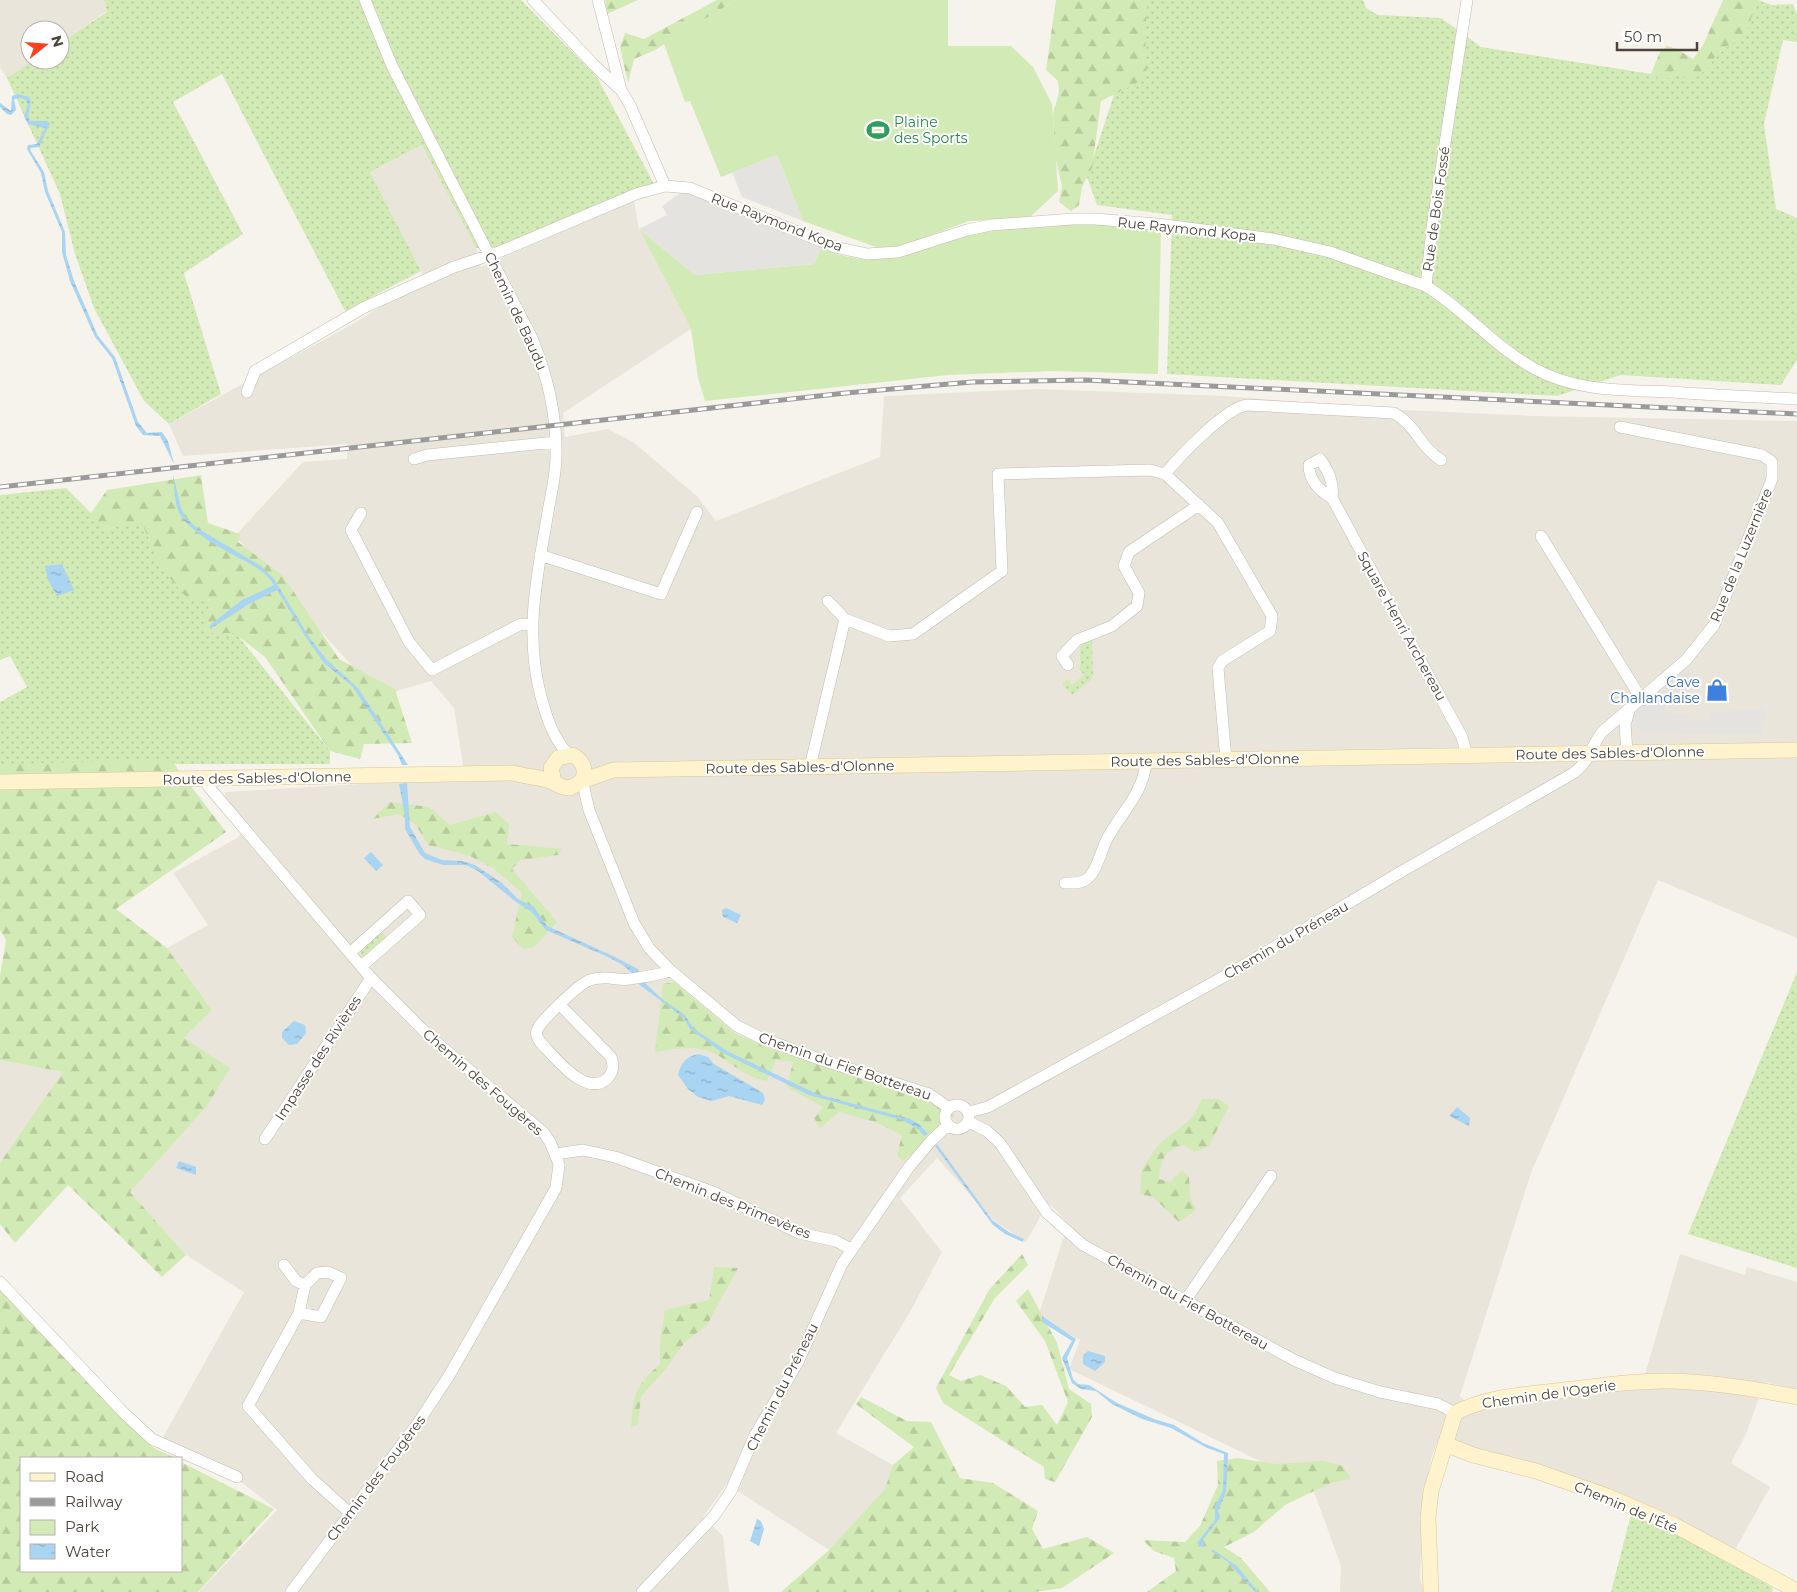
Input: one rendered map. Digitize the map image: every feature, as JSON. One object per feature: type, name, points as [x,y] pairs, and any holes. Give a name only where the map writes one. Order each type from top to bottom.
[{"type":"main road","name":"Route des Sables-d'Olonne","points":[[513,773],[558,760],[576,757],[582,763],[612,770],[1797,750]]},
{"type":"main road","points":[[554,782],[551,773],[558,760]]},
{"type":"main road","points":[[578,784],[585,772],[582,763]]},
{"type":"main road","name":"Route des Sables-d'Olonne","points":[[0,782],[513,773],[554,782],[561,787],[578,784],[612,770]]},
{"type":"main road","name":"Chemin de l'Ogerie","points":[[1455,1413],[1468,1406],[1500,1398],[1627,1383],[1672,1381],[1738,1385],[1797,1397]]},
{"type":"main road","points":[[1431,1592],[1428,1518],[1436,1470],[1455,1413]]},
{"type":"main road","name":"Chemin de l'Été","points":[[1445,1444],[1473,1455],[1536,1471],[1607,1496],[1674,1526],[1797,1591]]},
{"type":"street","name":"Chemin de Baudu","points":[[365,0],[392,66],[490,256],[542,362],[554,411],[555,472],[533,597],[532,625],[536,677],[553,733],[558,760]]},
{"type":"street","points":[[533,0],[594,65],[621,90]]},
{"type":"street","points":[[598,0],[621,90],[630,106],[665,186]]},
{"type":"street","name":"Rue de Bois Fossé","points":[[1468,0],[1432,228],[1426,286],[1449,302],[1517,358],[1534,369],[1569,384],[1607,389],[1797,399]]},
{"type":"street","name":"Rue Raymond Kopa","points":[[248,392],[255,371],[363,308],[454,266],[490,256],[607,205],[665,186],[690,188],[835,247],[867,254],[898,252],[967,230],[991,225],[1073,218],[1095,219],[1166,225],[1273,238],[1330,252],[1426,286]]},
{"type":"street","points":[[1164,474],[1178,457],[1222,419],[1239,406],[1247,405],[1394,413],[1407,421],[1430,452],[1441,460]]},
{"type":"street","name":"Rue de la Luzernière","points":[[1591,753],[1594,744],[1602,732],[1629,712],[1686,660],[1705,637],[1720,614],[1772,479],[1773,470],[1772,462],[1762,454],[1620,426]]},
{"type":"street","points":[[414,460],[427,455],[556,442]]},
{"type":"street","points":[[828,601],[845,619],[889,636],[913,634],[1002,571],[998,474],[1150,470],[1164,474],[1222,529],[1272,616],[1270,631],[1222,661],[1218,668],[1226,760]]},
{"type":"street","name":"Square Henri Archereau","points":[[1332,498],[1462,737],[1466,756]]},
{"type":"street","points":[[1068,665],[1062,656],[1077,640],[1112,626],[1137,606],[1139,593],[1124,566],[1129,552],[1198,505]]},
{"type":"street","points":[[540,555],[661,594],[697,512]]},
{"type":"street","points":[[361,513],[351,530],[409,642],[432,670],[521,624],[532,625]]},
{"type":"street","points":[[1541,536],[1642,700]]},
{"type":"street","points":[[810,767],[845,619]]},
{"type":"street","points":[[1627,752],[1625,725],[1629,712]]},
{"type":"street","name":"Chemin du Préneau","points":[[969,1117],[1234,971],[1399,873],[1422,862],[1572,774],[1584,766],[1591,753]]},
{"type":"street","points":[[1065,883],[1080,883],[1090,877],[1107,839],[1136,795],[1145,773],[1146,762]]},
{"type":"street","name":"Chemin des Fougères","points":[[207,779],[208,786],[255,843],[363,965],[371,978],[428,1035],[534,1123],[550,1142],[559,1164],[556,1188],[484,1315],[418,1423],[291,1592]]},
{"type":"street","name":"Chemin du Fief Bottereau","points":[[578,784],[641,936],[649,948],[670,970],[737,1026],[761,1038],[822,1060],[929,1094],[949,1108]]},
{"type":"street","points":[[351,952],[408,901],[420,916],[363,965]]},
{"type":"street","points":[[560,1005],[611,1057],[614,1066],[611,1075],[602,1083],[591,1084],[576,1078],[540,1042],[536,1035],[537,1028],[576,988],[588,981],[602,978],[630,980],[643,975],[659,975],[670,970]]},
{"type":"street","name":"Impasse des Rivières","points":[[265,1139],[371,978]]},
{"type":"street","points":[[960,1105],[969,1117],[959,1130],[948,1125],[945,1114],[949,1108],[960,1105]]},
{"type":"street","name":"Chemin du Fief Bottereau","points":[[969,1117],[1000,1143],[1035,1196],[1058,1226],[1083,1245],[1294,1360],[1335,1378],[1380,1392],[1438,1404],[1455,1413]]},
{"type":"street","name":"Chemin du Préneau","points":[[642,1592],[714,1516],[731,1491],[754,1436],[798,1362],[851,1249],[909,1167],[931,1141],[948,1125]]},
{"type":"street","name":"Chemin des Primevères","points":[[556,1154],[583,1150],[615,1157],[713,1192],[799,1233],[836,1241],[851,1249]]},
{"type":"street","points":[[1186,1301],[1271,1176]]},
{"type":"street","points":[[284,1265],[296,1281],[305,1285]]},
{"type":"street","points":[[299,1313],[321,1317],[341,1278],[328,1272],[318,1272],[305,1285],[299,1313],[248,1406],[312,1479],[351,1514]]},
{"type":"street","points":[[0,1282],[124,1413],[152,1439],[237,1477]]},
{"type":"shaded area","points":[[0,0],[104,0],[107,11],[70,36],[70,20],[20,20],[20,69],[7,78],[0,67]]},
{"type":"shaded area","points":[[423,145],[476,248],[481,267],[634,201],[639,229],[691,329],[563,413],[565,437],[608,429],[633,442],[697,496],[716,521],[880,457],[884,396],[1037,389],[1225,396],[1403,410],[1535,416],[1797,421],[1797,938],[1658,880],[1531,1173],[1460,1396],[1472,1408],[1641,1388],[1680,1254],[1745,1275],[1747,1267],[1797,1282],[1797,1390],[1765,1382],[1746,1434],[1731,1463],[1770,1487],[1736,1548],[1729,1551],[1540,1472],[1438,1440],[1431,1459],[1423,1504],[1420,1579],[1424,1592],[1340,1592],[1341,1566],[1312,1486],[1069,1369],[1080,1340],[1038,1317],[1063,1239],[1072,1228],[1051,1205],[1040,1217],[1026,1242],[992,1219],[937,1158],[900,1198],[942,1252],[910,1312],[836,1433],[893,1465],[886,1489],[829,1550],[727,1484],[703,1517],[723,1536],[729,1592],[199,1592],[277,1510],[240,1481],[161,1441],[244,1292],[186,1255],[130,1192],[207,1106],[184,1038],[212,1010],[167,948],[208,925],[173,873],[237,838],[249,827],[225,802],[225,792],[465,778],[454,708],[431,681],[379,696],[235,536],[303,462],[347,459],[347,444],[183,456],[169,424],[353,324],[425,279],[370,172]]},
{"type":"shaded area","points":[[777,155],[803,221],[742,197],[732,172]]},
{"type":"shaded area","points":[[683,191],[821,248],[814,264],[695,275],[639,229],[667,215],[662,206]]},
{"type":"shaded area","points":[[1687,667],[1692,676],[1665,698],[1666,713],[1687,714],[1688,721],[1710,719],[1710,712],[1766,709],[1762,734],[1642,733],[1634,725],[1634,713]]},
{"type":"shaded area","points":[[0,1060],[64,1072],[0,1163]]},
{"type":"green space","points":[[104,0],[521,0],[597,77],[654,184],[496,247],[476,248],[422,145],[370,172],[421,271],[345,311],[222,74],[173,102],[243,234],[184,273],[221,394],[169,424],[144,401],[94,308],[75,254],[60,194],[7,78],[20,69],[70,70],[70,36],[107,12]]},
{"type":"green space","points":[[605,0],[638,0],[607,14]]},
{"type":"green space","points":[[717,0],[736,0],[655,50],[634,59],[628,83],[620,47],[625,33],[644,39]]},
{"type":"green space","name":"Plaine des Sports","points":[[736,0],[948,0],[948,46],[1011,46],[1033,67],[1052,104],[1058,191],[1029,218],[969,221],[902,246],[879,248],[803,221],[777,155],[721,177],[690,101],[685,102],[664,44]]},
{"type":"green space","points":[[1056,0],[1148,0],[1145,31],[1147,69],[1137,83],[1101,101],[1092,168],[1082,187],[1079,205],[1071,211],[1059,202],[1062,186],[1055,156],[1053,114],[1059,93],[1058,81],[1046,70]]},
{"type":"green space","points":[[1145,0],[1363,0],[1366,8],[1378,15],[1441,18],[1481,47],[1651,74],[1662,80],[1677,74],[1706,71],[1716,55],[1746,33],[1758,0],[1772,5],[1793,4],[1797,15],[1797,42],[1783,40],[1764,124],[1776,209],[1797,218],[1797,360],[1781,385],[1621,375],[1557,396],[1167,374],[1172,215],[1097,205],[1087,177]]},
{"type":"green space","points":[[1723,0],[1758,0],[1746,33],[1716,55],[1706,71],[1687,79],[1677,74],[1662,80],[1651,74],[1660,52],[1667,46],[1677,49],[1693,59],[1703,45]]},
{"type":"green space","points":[[1077,223],[1161,229],[1158,374],[1054,371],[948,375],[705,401],[698,378],[691,329],[639,229],[695,275],[814,264],[821,248],[843,256],[880,259],[897,256],[968,234],[1009,228]]},
{"type":"green space","points":[[201,475],[208,523],[240,534],[238,542],[283,576],[339,659],[395,689],[412,743],[364,744],[360,759],[330,751],[265,657],[234,633],[204,633],[210,599],[189,600],[161,568],[142,523],[107,529],[89,516],[107,490]]},
{"type":"green space","points":[[66,488],[107,529],[143,521],[330,751],[330,764],[0,764],[0,702],[27,687],[10,656],[0,660],[0,495]]},
{"type":"green space","points":[[1092,640],[1093,678],[1072,695],[1063,685],[1064,682],[1067,679],[1072,685],[1084,675],[1079,669],[1081,663],[1080,647],[1082,643]]},
{"type":"green space","points":[[171,760],[226,832],[116,909],[167,948],[212,1010],[184,1038],[230,1068],[207,1106],[130,1192],[186,1255],[162,1277],[68,1185],[15,1243],[0,1224],[0,1163],[63,1072],[0,1060],[0,976],[6,940],[0,930],[0,764]]},
{"type":"green space","points":[[390,802],[429,807],[450,825],[496,812],[509,824],[507,844],[562,849],[558,855],[520,860],[512,869],[557,922],[534,947],[523,949],[512,937],[522,893],[493,868],[470,856],[428,845],[416,825],[399,814],[372,819]]},
{"type":"green space","points":[[383,933],[386,937],[363,957],[361,956],[365,945]]},
{"type":"green space","points":[[1797,972],[1797,1268],[1688,1234]]},
{"type":"green space","points":[[674,982],[736,1034],[766,1047],[951,1109],[954,1116],[903,1161],[897,1155],[902,1135],[875,1122],[839,1112],[820,1128],[814,1118],[823,1107],[787,1087],[793,1062],[776,1060],[767,1081],[744,1073],[717,1055],[703,1049],[682,1048],[655,1052],[663,984]]},
{"type":"green space","points":[[1202,1099],[1218,1099],[1229,1106],[1209,1146],[1195,1152],[1183,1145],[1171,1150],[1164,1157],[1161,1166],[1159,1179],[1170,1182],[1182,1170],[1189,1177],[1190,1197],[1196,1210],[1179,1222],[1153,1197],[1140,1194],[1142,1169],[1159,1144],[1191,1119]]},
{"type":"green space","points":[[1022,1254],[1028,1265],[995,1298],[949,1375],[961,1381],[980,1375],[1006,1386],[1025,1407],[1042,1405],[1057,1425],[1068,1402],[1045,1341],[1016,1301],[1028,1289],[1057,1343],[1069,1389],[1091,1404],[1092,1417],[1055,1482],[1045,1479],[1044,1467],[943,1403],[936,1388],[989,1290]]},
{"type":"green space","points":[[714,1267],[738,1268],[707,1325],[685,1342],[665,1370],[641,1396],[638,1425],[631,1427],[634,1399],[640,1385],[660,1364],[660,1341],[665,1310],[709,1300]]},
{"type":"green space","points":[[0,1289],[154,1448],[173,1457],[20,1457],[20,1572],[182,1572],[182,1463],[274,1509],[198,1592],[0,1592]]},
{"type":"green space","points":[[861,1397],[907,1421],[931,1422],[960,1478],[993,1483],[1038,1511],[1032,1529],[1043,1549],[1087,1537],[1114,1553],[1062,1588],[1035,1592],[781,1592],[829,1550],[885,1489],[893,1465],[914,1447],[856,1404]]},
{"type":"green space","points":[[1237,1458],[1276,1464],[1323,1461],[1343,1466],[1351,1479],[1331,1483],[1285,1505],[1254,1532],[1224,1547],[1241,1558],[1270,1592],[1147,1592],[1176,1571],[1174,1558],[1154,1551],[1143,1540],[1185,1542],[1200,1526],[1218,1485],[1217,1461]]},
{"type":"green space","points":[[1633,1507],[1773,1588],[1772,1592],[1611,1592]]},
{"type":"water","points":[[18,94],[29,97],[31,102],[28,115],[30,121],[47,121],[50,123],[39,147],[31,148],[30,150],[44,172],[48,191],[65,232],[66,255],[74,281],[98,336],[115,357],[138,422],[147,433],[162,432],[168,441],[174,464],[160,436],[143,435],[136,426],[112,358],[95,337],[70,281],[62,252],[62,232],[45,192],[41,173],[27,149],[28,145],[37,144],[45,128],[28,124],[24,116],[28,105],[26,100],[21,98],[14,99],[16,110],[11,115],[7,114],[0,107],[0,103],[11,111],[12,96]]},
{"type":"water","points":[[173,474],[181,508],[186,518],[197,528],[261,566],[274,579],[309,637],[327,660],[358,688],[408,765],[402,765],[398,755],[352,686],[324,663],[277,590],[249,604],[210,629],[210,625],[242,600],[274,585],[257,568],[207,540],[182,518],[175,496]]},
{"type":"water","points":[[62,564],[74,590],[57,596],[48,580],[45,566]]},
{"type":"water","points":[[407,783],[410,827],[425,853],[442,860],[462,861],[475,865],[502,883],[518,899],[534,907],[547,926],[615,957],[638,969],[639,972],[633,974],[623,965],[606,956],[546,930],[532,912],[516,902],[478,871],[466,865],[443,865],[425,859],[419,853],[405,829],[405,816],[399,784]]},
{"type":"water","points":[[371,852],[383,865],[376,871],[364,858]]},
{"type":"water","points":[[726,908],[741,915],[737,923],[723,917],[722,910]]},
{"type":"water","points":[[643,981],[662,999],[685,1015],[694,1029],[727,1051],[817,1094],[910,1119],[919,1124],[928,1134],[924,1136],[918,1129],[902,1120],[809,1095],[723,1053],[690,1029],[683,1017],[637,983]]},
{"type":"water","points":[[294,1021],[305,1025],[306,1033],[297,1044],[289,1045],[282,1038],[282,1032]]},
{"type":"water","points":[[698,1054],[708,1057],[714,1064],[763,1093],[765,1100],[762,1105],[729,1096],[712,1101],[698,1097],[688,1089],[678,1075],[685,1061]]},
{"type":"water","points":[[1457,1107],[1470,1118],[1469,1126],[1451,1117],[1450,1115]]},
{"type":"water","points":[[937,1144],[992,1220],[1009,1232],[1024,1239],[1023,1242],[1005,1234],[993,1225],[935,1146]]},
{"type":"water","points":[[179,1161],[196,1167],[196,1175],[176,1168]]},
{"type":"water","points":[[1042,1316],[1076,1339],[1067,1358],[1073,1379],[1078,1384],[1089,1385],[1117,1403],[1154,1419],[1174,1425],[1203,1443],[1228,1453],[1226,1493],[1218,1510],[1220,1518],[1202,1541],[1205,1544],[1203,1548],[1197,1543],[1215,1520],[1215,1506],[1223,1491],[1224,1454],[1207,1448],[1171,1428],[1142,1419],[1112,1404],[1096,1391],[1081,1389],[1072,1383],[1062,1358],[1072,1341],[1042,1322]]},
{"type":"water","points":[[1088,1351],[1105,1356],[1105,1362],[1095,1371],[1083,1364],[1083,1355]]},
{"type":"water","points":[[757,1519],[761,1521],[764,1529],[759,1546],[750,1541]]},
{"type":"water","points":[[1212,1549],[1237,1566],[1258,1592],[1255,1592],[1227,1561],[1211,1551]]},
{"type":"railway","points":[[0,487],[846,393],[972,382],[1085,380],[1797,414]]},
{"type":"place","name":"Plaine des Sports","points":[[878,130]]},
{"type":"place","name":"Cave Challandaise","points":[[1717,690]]}]
